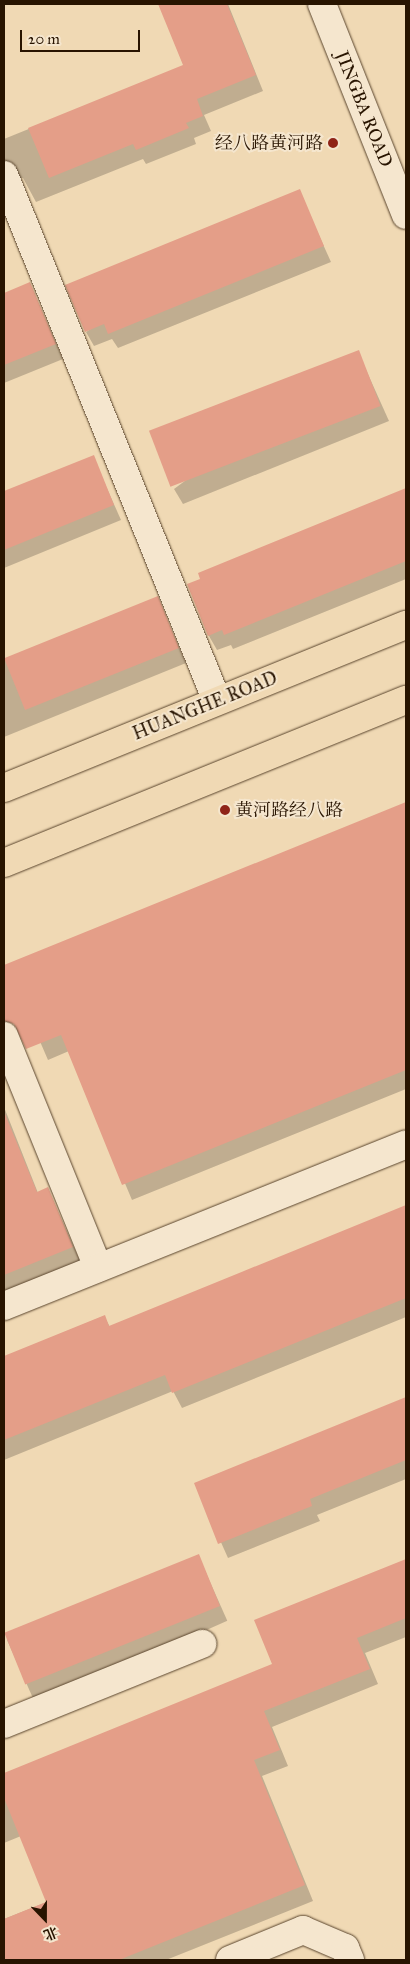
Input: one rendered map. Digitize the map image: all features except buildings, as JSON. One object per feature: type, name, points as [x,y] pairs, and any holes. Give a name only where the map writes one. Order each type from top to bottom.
[{"type":"main road","name":"HUANGHE ROAD","points":[[4,788],[406,624]]},
{"type":"main road","points":[[4,863],[406,700]]},
{"type":"street","name":"JINGBA ROAD","points":[[322,4],[406,215]]},
{"type":"street","points":[[4,176],[217,702]]},
{"type":"street","points":[[4,1036],[98,1268]]},
{"type":"street","points":[[4,1306],[406,1144]]},
{"type":"street","points":[[4,1724],[202,1644]]},
{"type":"street","points":[[230,1960],[304,1930],[345,1948],[350,1960]]},
{"type":"place","name":"经八路黄河路","points":[[333,143]]},
{"type":"place","name":"黄河路经八路","points":[[225,810]]}]
